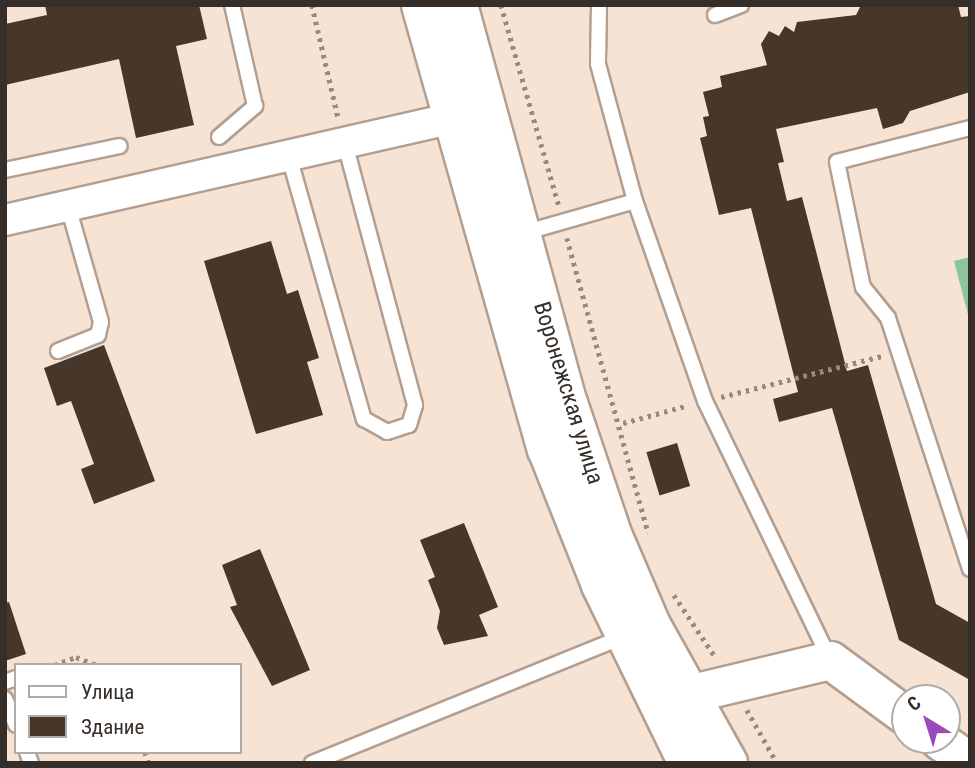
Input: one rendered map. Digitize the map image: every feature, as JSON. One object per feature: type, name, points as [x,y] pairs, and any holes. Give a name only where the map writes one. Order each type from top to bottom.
[{"type":"main road","name":"Воронежская улица","points":[[421,5],[547,449],[638,631],[688,694],[728,763]]},
{"type":"main road","name":"Воронежская улица","points":[[457,5],[568,403],[638,631],[688,763]]},
{"type":"street","points":[[5,220],[344,140],[453,118]]},
{"type":"street","points":[[688,694],[731,681],[830,660],[891,705]]},
{"type":"lane","points":[[219,137],[255,106],[232,5]]},
{"type":"lane","points":[[599,5],[598,64],[635,201],[705,401],[830,660]]},
{"type":"lane","points":[[715,15],[741,5]]},
{"type":"lane","points":[[970,128],[837,162],[863,287],[888,318],[970,569]]},
{"type":"lane","points":[[288,153],[364,419],[387,432],[409,425],[415,405],[344,140]]},
{"type":"lane","points":[[5,170],[120,146]]},
{"type":"lane","points":[[522,234],[564,224],[635,201]]},
{"type":"lane","points":[[58,351],[98,335],[102,322],[68,206]]},
{"type":"lane","points":[[312,763],[638,631]]},
{"type":"lane","points":[[5,699],[14,720]]},
{"type":"path","points":[[312,5],[344,140]]},
{"type":"path","points":[[501,5],[564,224],[591,336],[623,423],[650,541]]},
{"type":"path","points":[[623,423],[900,351]]},
{"type":"path","points":[[671,590],[731,681],[777,763]]},
{"type":"path","points":[[59,663],[76,656],[92,663]]},
{"type":"green space","points":[[970,257],[970,322],[954,261]]},
{"type":"building","points":[[45,5],[199,5],[207,39],[176,46],[194,125],[136,138],[119,59],[5,85],[5,24],[47,15]]},
{"type":"building","points":[[861,5],[958,5],[961,17],[970,16],[970,92],[910,111],[903,123],[883,129],[877,108],[776,129],[784,162],[778,163],[787,201],[802,197],[847,371],[868,365],[936,604],[970,623],[970,680],[899,640],[832,408],[779,422],[773,399],[798,392],[751,208],[719,215],[700,138],[707,136],[703,117],[709,116],[703,92],[722,87],[720,76],[767,65],[761,44],[769,31],[779,36],[785,26],[794,32],[797,22],[856,15]]},
{"type":"building","points":[[271,241],[287,294],[298,290],[319,358],[307,362],[323,415],[256,434],[204,261]]},
{"type":"building","points":[[104,345],[155,481],[94,504],[81,469],[94,464],[71,401],[57,406],[44,368]]},
{"type":"building","points":[[677,443],[690,486],[660,495],[646,452]]},
{"type":"building","points":[[464,523],[498,607],[479,615],[488,636],[444,645],[437,628],[440,611],[428,580],[435,577],[420,540]]},
{"type":"building","points":[[260,549],[310,670],[272,686],[230,607],[237,605],[222,565]]},
{"type":"building","points":[[9,602],[26,654],[5,661],[5,603]]}]
